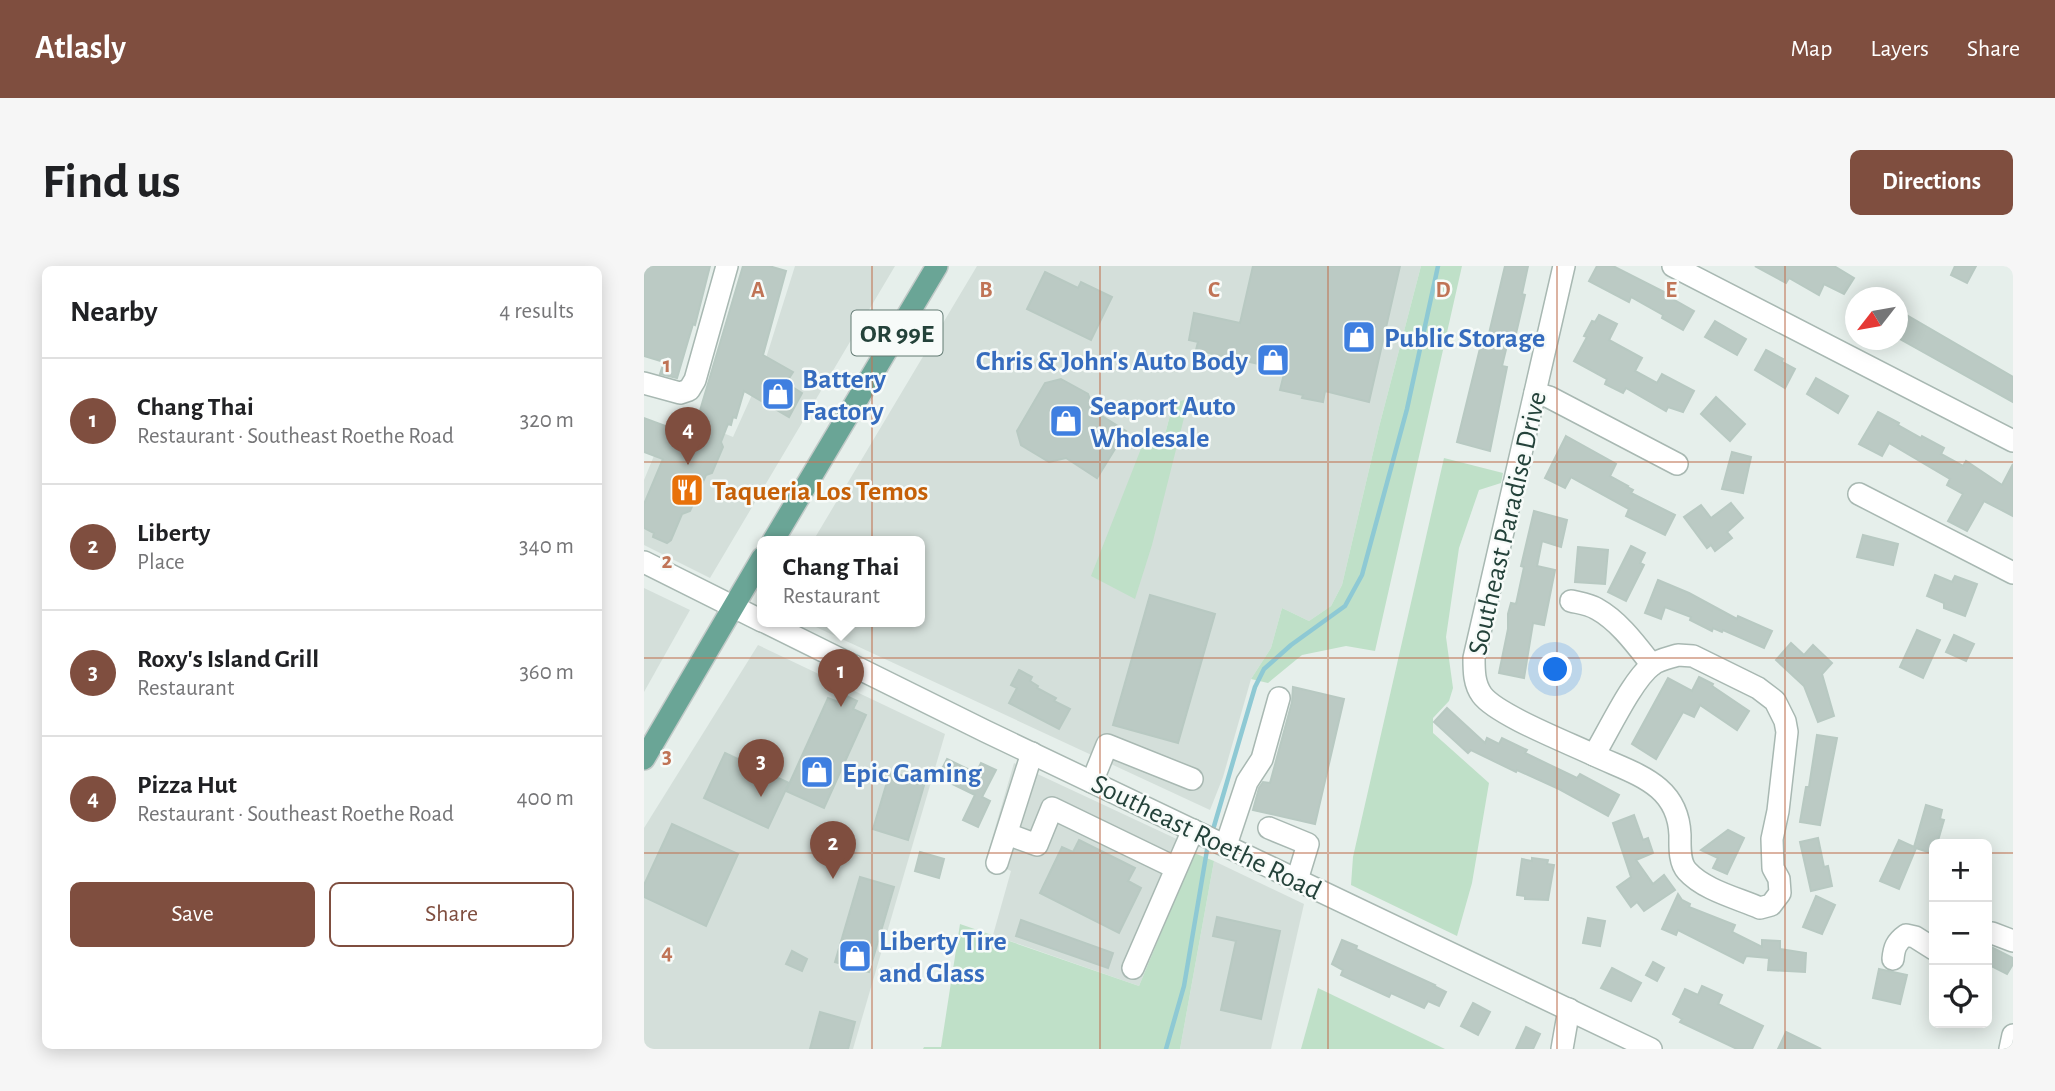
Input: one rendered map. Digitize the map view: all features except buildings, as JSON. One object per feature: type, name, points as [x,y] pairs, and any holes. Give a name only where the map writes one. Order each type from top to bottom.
[{"type":"main road","name":"OR 99E","points":[[776,536],[937,266]]},
{"type":"main road","points":[[644,760],[757,567]]},
{"type":"street","points":[[644,383],[680,393],[689,390],[695,380],[727,266]]},
{"type":"street","name":"Southeast Paradise Drive","points":[[1564,266],[1474,658],[1474,676],[1481,694],[1495,708],[1653,782],[1668,795],[1674,805],[1679,828],[1680,856],[1686,870],[1702,883],[1760,908],[1771,905],[1780,893],[1779,879],[1773,868],[1772,839],[1778,811],[1785,721],[1775,701],[1758,688],[1693,656],[1678,655],[1652,665]]},
{"type":"street","points":[[1673,266],[2013,441]]},
{"type":"street","points":[[1535,393],[1549,397],[1677,464]]},
{"type":"street","points":[[1859,494],[2013,573]]},
{"type":"street","name":"Southeast Roethe Road","points":[[644,562],[757,618]]},
{"type":"street","points":[[1571,601],[1602,612],[1637,646],[1652,665],[1640,678],[1594,755]]},
{"type":"street","name":"Southeast Roethe Road","points":[[775,627],[1092,782],[1651,1049]]},
{"type":"street","points":[[1226,845],[1247,782],[1262,759],[1279,698]]},
{"type":"street","points":[[1092,782],[1107,745],[1192,779]]},
{"type":"street","points":[[997,863],[1032,753]]},
{"type":"street","points":[[1007,834],[1037,845],[1052,808],[1176,868]]},
{"type":"street","points":[[1269,828],[1308,844],[1297,880]]},
{"type":"street","points":[[1133,968],[1193,830]]},
{"type":"street","points":[[1992,933],[2013,941]]},
{"type":"street","points":[[1893,960],[1898,941],[1906,935],[1929,946]]},
{"type":"street","points":[[1562,1049],[1569,1009]]},
{"type":"street","points":[[2010,1049],[2013,1035]]},
{"type":"shaded area","points":[[795,266],[895,266],[710,578],[644,545],[644,480],[672,412],[733,437],[760,377]]},
{"type":"shaded area","points":[[977,266],[1421,266],[1342,585],[1331,606],[1309,621],[1282,608],[1271,648],[1251,679],[1223,777],[1210,810],[816,627],[925,627],[925,536],[816,536]],"holes":[[[1173,404],[1152,545],[1164,438]]]},
{"type":"shaded area","points":[[644,588],[690,610],[644,692]]},
{"type":"shaded area","points":[[758,645],[945,734],[853,1049],[644,1049],[644,828]]},
{"type":"shaded area","points":[[1014,763],[1196,848],[1139,986],[993,935],[1011,871],[986,859]]},
{"type":"shaded area","points":[[1214,861],[1304,904],[1271,1049],[1180,1049]]},
{"type":"green space","points":[[1421,266],[1462,266],[1375,651],[1346,646],[1302,655],[1268,683],[1251,679],[1271,648],[1282,608],[1309,621],[1331,606],[1342,585]]},
{"type":"green space","points":[[1189,398],[1152,545],[1135,599],[1091,576],[1144,441],[1164,438],[1173,404]]},
{"type":"green space","points":[[1444,458],[1503,473],[1501,483],[1479,490],[1459,548],[1446,637],[1453,688],[1449,701],[1433,718],[1433,733],[1489,783],[1472,883],[1457,936],[1351,885],[1353,857]]},
{"type":"green space","points":[[1194,853],[1214,861],[1180,1049],[923,1049],[941,1047],[960,924],[1139,986]]},
{"type":"green space","points":[[1318,988],[1445,1049],[1301,1049]]},
{"type":"waterway","points":[[1212,833],[1255,687],[1264,669],[1291,645],[1345,606],[1362,575],[1407,409],[1438,266]]},
{"type":"waterway","points":[[1166,1049],[1184,986],[1208,844]]},
{"type":"place","name":"Public Storage","points":[[1359,337]]},
{"type":"place","name":"Chris & John's Auto Body","points":[[1273,360]]},
{"type":"place","name":"Battery Factory","points":[[778,394]]},
{"type":"place","name":"Seaport Auto Wholesale","points":[[1066,421]]},
{"type":"place","name":"Pizza Hut","points":[[688,465]]},
{"type":"place","name":"Taqueria Los Temos","points":[[687,490]]},
{"type":"place","name":"Chang Thai","points":[[841,707]]},
{"type":"place","name":"Epic Gaming","points":[[817,772]]},
{"type":"place","name":"Roxy's Island Grill","points":[[761,797]]},
{"type":"place","name":"Liberty","points":[[833,879]]},
{"type":"place","name":"Liberty Tire and Glass","points":[[855,956]]}]
